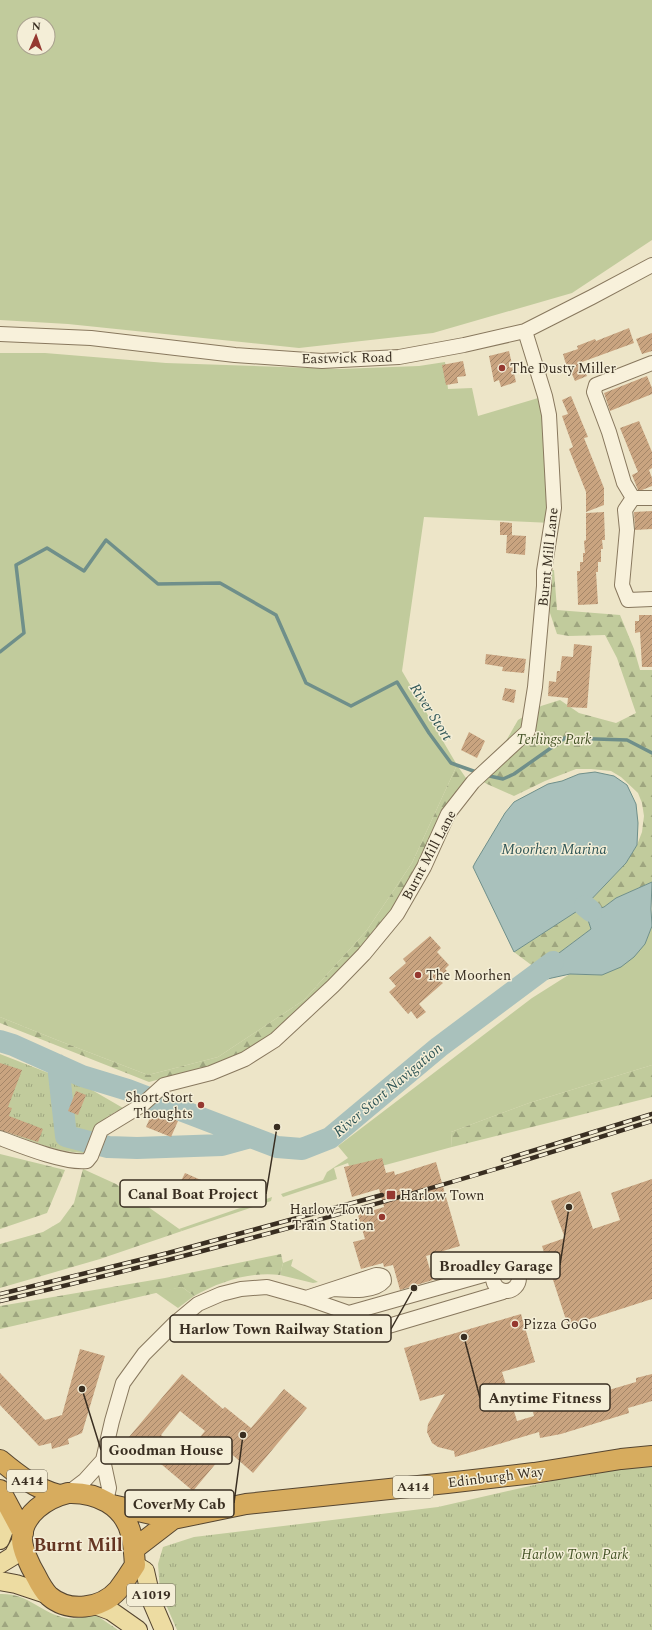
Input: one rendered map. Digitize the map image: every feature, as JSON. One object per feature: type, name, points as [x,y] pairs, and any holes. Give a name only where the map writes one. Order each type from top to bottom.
[{"type":"highway","name":"Edinburgh Way","points":[[109,1503],[174,1519],[246,1504],[534,1473],[622,1458],[652,1456]]},
{"type":"highway","name":"A414","points":[[0,1460],[31,1484],[47,1492],[64,1494]]},
{"type":"highway","points":[[81,1493],[94,1495],[109,1503],[124,1517],[131,1532],[134,1557],[117,1590],[95,1605],[71,1607],[60,1603],[49,1595],[30,1565],[22,1537],[26,1522],[33,1512],[45,1502],[64,1494],[81,1493]]},
{"type":"highway","name":"A414","points":[[3,1496],[22,1537]]},
{"type":"highway","name":"Edinburgh Way","points":[[134,1557],[174,1519]]},
{"type":"main road","points":[[0,1540],[5,1527],[3,1496]]},
{"type":"main road","points":[[0,1564],[14,1556],[22,1537]]},
{"type":"main road","name":"A1019","points":[[134,1557],[145,1571],[152,1602],[164,1630]]},
{"type":"main road","points":[[0,1581],[16,1584],[49,1595]]},
{"type":"main road","name":"A1019","points":[[95,1605],[111,1611],[138,1630]]},
{"type":"street","name":"Eastwick Road","points":[[0,334],[91,338],[235,355],[322,361],[399,357],[464,345],[525,330],[592,298],[652,265]]},
{"type":"street","name":"Burnt Mill Lane","points":[[0,1138],[72,1161],[87,1161],[91,1156],[98,1133],[142,1105],[164,1085],[211,1073],[245,1059],[275,1040],[333,986],[364,954],[397,914],[424,867],[448,814],[473,782],[528,731],[536,679],[544,571],[554,508],[549,415],[543,389],[525,330]]},
{"type":"street","points":[[633,498],[624,483],[609,432],[594,392],[596,385],[652,363]]},
{"type":"street","points":[[633,498],[652,498]]},
{"type":"street","points":[[633,498],[624,510],[627,530],[622,585],[628,600],[652,599]]},
{"type":"street","points":[[109,1503],[109,1488],[103,1460],[123,1383],[144,1354],[164,1333],[192,1308],[205,1300],[222,1294],[254,1287],[267,1287],[306,1298],[349,1313],[376,1326],[385,1327],[503,1292],[511,1291],[519,1282],[518,1274],[513,1267],[505,1265],[497,1268],[492,1276],[493,1284],[496,1288],[503,1292]]},
{"type":"street","points":[[349,1313],[494,1272]]},
{"type":"street","points":[[306,1298],[334,1289]]},
{"type":"street","points":[[64,1494],[85,1480],[103,1460]]},
{"type":"green space","points":[[0,0],[652,0],[652,240],[572,293],[433,333],[299,348],[68,324],[0,320]]},
{"type":"green space","points":[[0,353],[45,353],[166,363],[339,369],[419,366],[445,362],[448,389],[472,388],[478,416],[545,396],[552,523],[424,517],[402,671],[457,765],[412,863],[367,930],[304,1000],[218,1057],[148,1075],[0,1017]]},
{"type":"green space","name":"Terlings Park","points":[[554,570],[557,610],[620,615],[634,649],[640,670],[652,670],[652,882],[616,898],[604,907],[591,911],[588,920],[591,929],[538,970],[514,952],[585,906],[626,863],[637,845],[642,832],[644,816],[642,803],[638,793],[621,777],[611,771],[576,769],[545,781],[514,796],[487,784],[476,777],[506,741],[518,720],[541,706],[560,700],[579,713],[616,723],[636,713],[617,658],[605,635],[569,636],[557,634],[548,607],[544,571]]},
{"type":"green space","points":[[457,765],[468,781],[411,888],[320,995],[256,1047],[210,1066],[149,1082],[0,1023],[0,1017],[148,1075],[218,1057],[304,1000],[367,930],[412,863]]},
{"type":"green space","points":[[652,926],[652,1065],[529,1103],[451,1132],[452,1147],[352,1174],[348,1163],[334,1168],[337,1179],[283,1197],[281,1194],[323,1180],[327,1172],[348,1158],[338,1146],[532,998],[570,974],[602,975],[645,944]]},
{"type":"green space","points":[[0,1054],[92,1090],[123,1108],[99,1124],[83,1153],[51,1148],[0,1129]]},
{"type":"green space","points":[[652,1065],[652,1097],[452,1147],[451,1132],[529,1103]]},
{"type":"green space","points":[[0,1154],[65,1170],[47,1213],[0,1229]]},
{"type":"green space","points":[[83,1169],[116,1184],[182,1231],[100,1259],[0,1288],[0,1244],[43,1232],[60,1222],[74,1203]]},
{"type":"green space","points":[[272,1197],[271,1201],[182,1231],[179,1229]]},
{"type":"green space","points":[[281,1254],[283,1263],[280,1275],[269,1274],[247,1276],[214,1286],[194,1296],[182,1287],[0,1329],[0,1306],[165,1278]]},
{"type":"green space","points":[[293,1259],[291,1266],[318,1282],[313,1283],[280,1275],[283,1263]]},
{"type":"green space","points":[[182,1287],[194,1296],[178,1308],[155,1292]]},
{"type":"green space","name":"Harlow Town Park","points":[[652,1458],[652,1630],[177,1630],[160,1591],[158,1564],[163,1547],[194,1537],[438,1507]]},
{"type":"green space","points":[[0,1594],[19,1597],[49,1612],[66,1618],[96,1615],[118,1630],[0,1630]]},
{"type":"water","name":"Moorhen Marina","points":[[595,772],[614,776],[627,785],[636,804],[638,823],[637,845],[626,863],[585,906],[514,952],[473,867],[505,813],[514,802],[548,784],[562,781],[579,774]]},
{"type":"water","points":[[652,882],[652,926],[645,944],[634,957],[621,967],[602,975],[570,974],[538,981],[529,979],[543,965],[591,929],[588,920],[591,911],[604,907],[616,898]]},
{"type":"water","points":[[163,1100],[216,1121],[215,1125],[161,1104]]},
{"type":"building","points":[[629,328],[634,343],[582,362],[587,376],[575,381],[569,367],[567,368],[563,354],[578,349],[577,346],[595,339],[596,341]]},
{"type":"building","points":[[652,333],[652,351],[642,354],[636,339]]},
{"type":"building","name":"The Dusty Miller","points":[[509,351],[516,382],[501,387],[499,380],[494,382],[489,356]]},
{"type":"building","points":[[463,361],[466,376],[457,377],[458,383],[446,385],[442,365]]},
{"type":"building","points":[[647,376],[652,388],[652,394],[610,411],[604,393]]},
{"type":"building","points":[[571,396],[588,437],[584,438],[604,488],[604,505],[586,512],[586,492],[569,449],[573,447],[562,416],[568,414],[562,400]]},
{"type":"building","points":[[639,421],[652,452],[652,468],[649,470],[652,478],[652,486],[642,490],[638,490],[632,475],[638,472],[620,428]]},
{"type":"building","points":[[652,511],[652,529],[635,530],[634,512]]},
{"type":"building","points":[[604,512],[605,540],[602,540],[603,549],[601,549],[601,562],[598,562],[598,572],[596,572],[598,604],[578,605],[577,571],[580,571],[580,562],[583,562],[583,553],[585,553],[584,541],[586,540],[586,513]]},
{"type":"building","points":[[500,522],[512,523],[512,535],[500,535]]},
{"type":"building","points":[[507,535],[526,536],[525,555],[506,553]]},
{"type":"building","points":[[639,615],[652,615],[652,667],[642,667],[640,632],[635,633],[635,621],[639,621]]},
{"type":"building","points":[[574,644],[592,646],[587,708],[567,707],[568,698],[548,696],[549,681],[556,682],[557,671],[560,671],[562,656],[573,657]]},
{"type":"building","points":[[486,654],[526,659],[524,673],[502,671],[503,667],[485,664]]},
{"type":"building","points":[[505,688],[516,690],[514,703],[502,700]]},
{"type":"building","points":[[469,732],[485,741],[477,758],[461,750]]},
{"type":"building","name":"The Moorhen","points":[[430,936],[441,948],[437,952],[449,965],[445,969],[447,971],[438,979],[443,983],[419,1004],[426,1012],[417,1019],[411,1011],[408,1014],[389,992],[396,986],[389,978],[406,963],[403,959]]},
{"type":"building","points":[[0,1063],[22,1070],[8,1107],[12,1108],[9,1116],[43,1129],[38,1142],[0,1130]]},
{"type":"building","points":[[76,1091],[86,1095],[78,1115],[68,1111]]},
{"type":"building","points":[[153,1111],[178,1121],[171,1137],[146,1127]]},
{"type":"building","name":"Harlow Town Train Station","points":[[382,1158],[386,1173],[394,1171],[395,1175],[436,1162],[460,1246],[426,1256],[433,1280],[400,1290],[393,1265],[384,1267],[383,1263],[361,1269],[353,1242],[365,1239],[358,1215],[384,1207],[379,1189],[352,1197],[344,1167]]},
{"type":"building","points":[[185,1173],[201,1180],[190,1204],[179,1199],[180,1196],[172,1193],[177,1182],[180,1183]]},
{"type":"building","points":[[652,1179],[652,1299],[568,1326],[542,1246],[565,1238],[551,1201],[580,1191],[593,1229],[620,1220],[611,1193]]},
{"type":"building","points":[[521,1314],[535,1362],[502,1372],[517,1421],[534,1416],[533,1412],[553,1407],[552,1404],[568,1399],[569,1401],[592,1395],[592,1393],[602,1390],[602,1392],[636,1382],[636,1378],[652,1374],[652,1401],[628,1408],[629,1413],[561,1434],[540,1438],[539,1432],[455,1457],[454,1451],[438,1447],[432,1443],[427,1432],[428,1424],[445,1394],[420,1401],[404,1348]]},
{"type":"building","points":[[80,1349],[105,1356],[82,1433],[68,1439],[69,1444],[52,1449],[51,1443],[39,1446],[0,1405],[0,1373],[45,1420],[62,1415]]},
{"type":"building","points":[[182,1374],[223,1409],[225,1407],[251,1428],[284,1389],[307,1408],[253,1473],[227,1450],[193,1491],[129,1437]],"holes":[[[180,1411],[205,1431],[186,1454],[161,1435]]]},
{"type":"waterway","name":"River Stort","points":[[0,652],[24,633],[16,565],[47,548],[84,571],[106,540],[158,584],[220,583],[276,615],[306,683],[351,706],[397,682],[429,733],[451,763],[479,773]]},
{"type":"waterway","name":"River Stort","points":[[485,775],[503,779],[514,774],[565,738],[627,740],[652,753]]},
{"type":"waterway","points":[[585,906],[591,911]]},
{"type":"waterway","name":"River Stort Navigation","points":[[0,1041],[13,1045],[82,1076],[128,1090],[277,1147],[302,1149],[330,1138],[439,1047],[553,962]]},
{"type":"waterway","points":[[58,1065],[66,1136],[108,1147],[137,1148],[222,1145],[251,1137]]},
{"type":"railway","points":[[503,1160],[652,1114]]},
{"type":"railway","points":[[0,1301],[246,1240],[490,1171],[652,1121]]},
{"type":"railway","points":[[0,1294],[168,1253],[382,1195]]},
{"type":"place","name":"The Dusty Miller","points":[[502,368]]},
{"type":"place","name":"The Moorhen","points":[[418,975]]},
{"type":"place","name":"Short Stort Thoughts","points":[[201,1105]]},
{"type":"place","name":"Canal Boat Project","points":[[277,1127]]},
{"type":"place","name":"Harlow Town","points":[[391,1195]]},
{"type":"place","name":"Broadley Garage","points":[[569,1207]]},
{"type":"place","name":"Harlow Town Train Station","points":[[382,1217]]},
{"type":"place","name":"Harlow Town Railway Station","points":[[414,1288]]},
{"type":"place","name":"Pizza GoGo","points":[[515,1324]]},
{"type":"place","name":"Anytime Fitness","points":[[464,1337]]},
{"type":"place","name":"Goodman House","points":[[82,1389]]},
{"type":"place","name":"CoverMy Cab","points":[[243,1435]]},
{"type":"district","name":"Burnt Mill","points":[[78,1545]]}]
